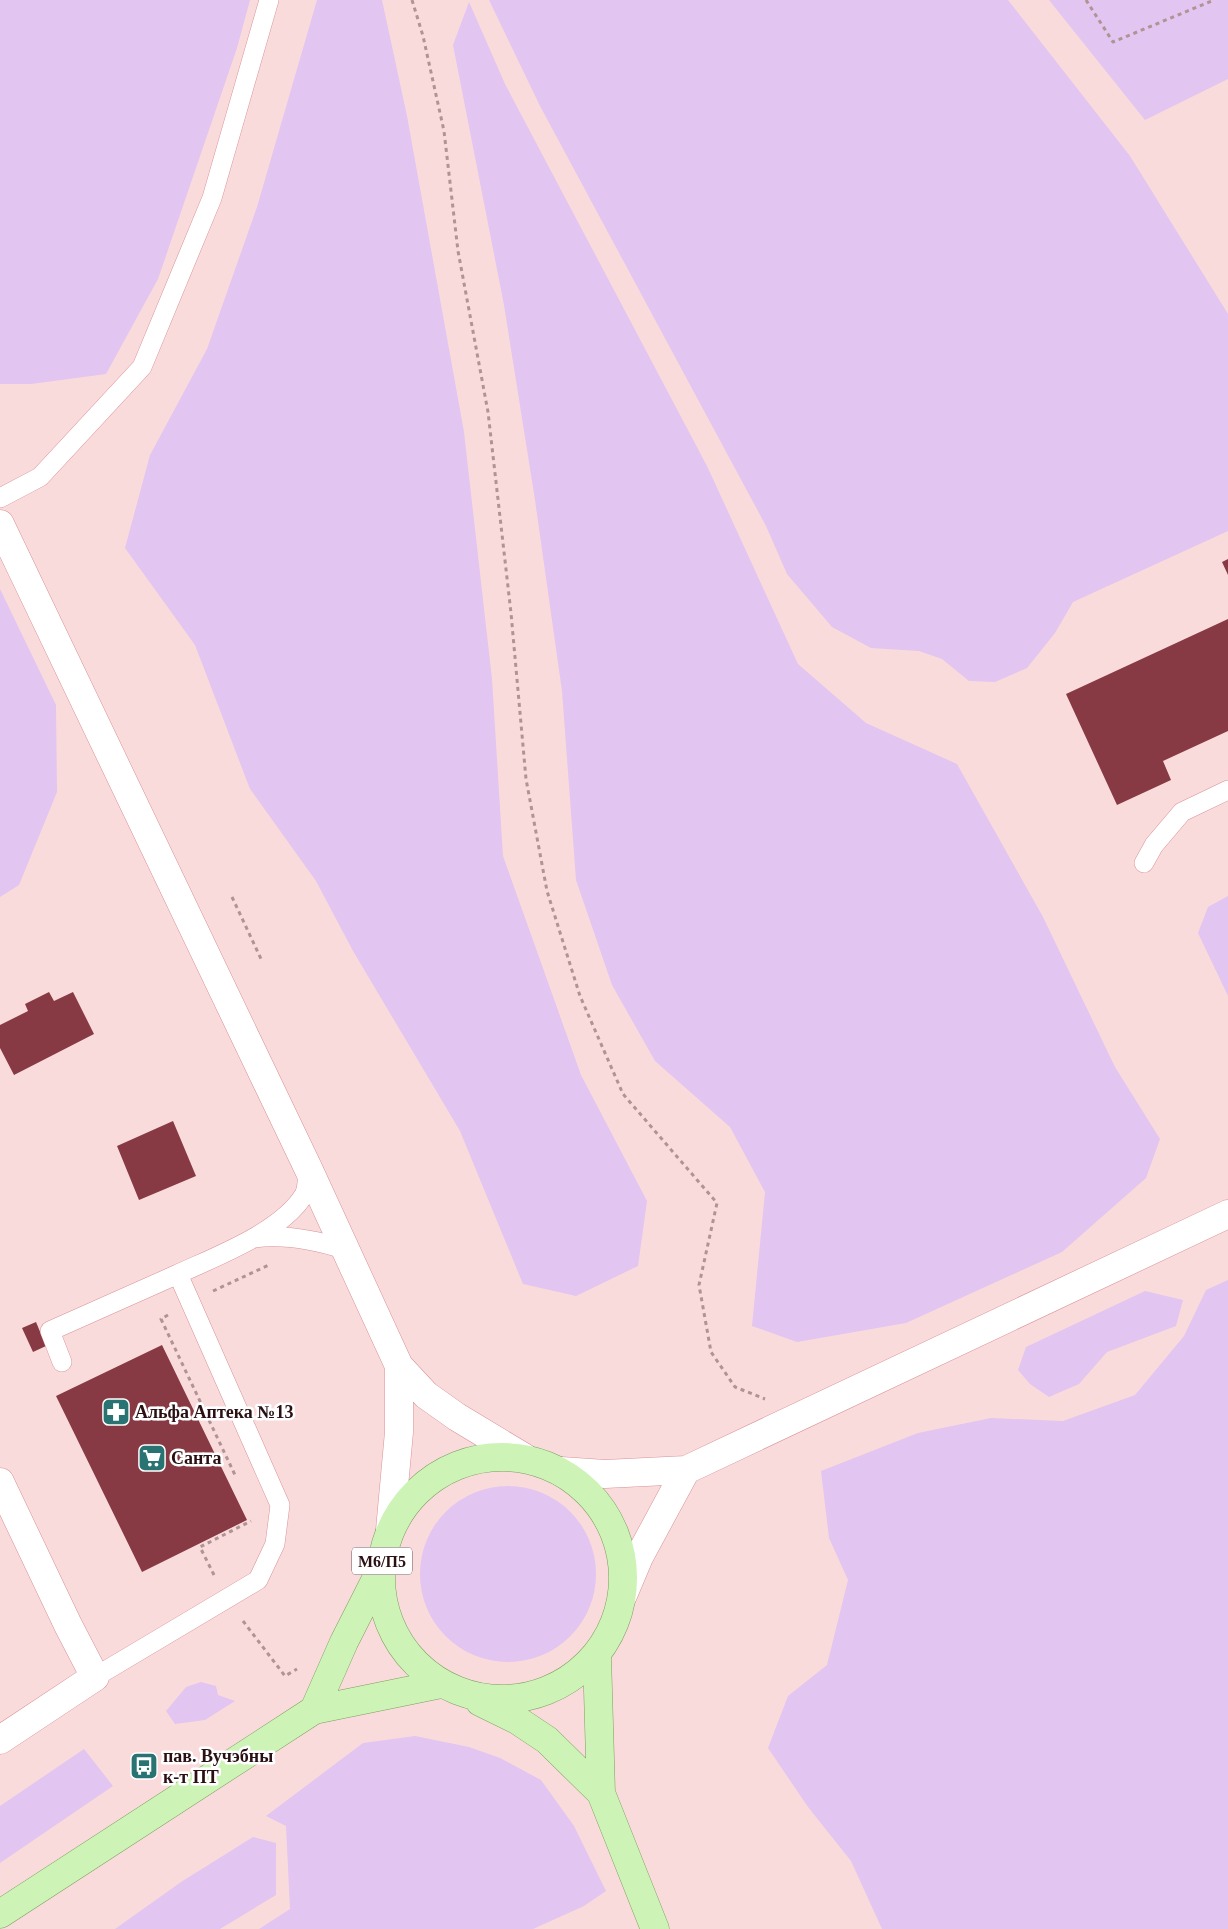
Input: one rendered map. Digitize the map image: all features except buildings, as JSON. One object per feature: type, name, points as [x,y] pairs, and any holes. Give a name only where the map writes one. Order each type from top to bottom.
[{"type":"main road","points":[[0,524],[308,1168],[399,1366],[426,1394],[457,1417],[525,1458]]},
{"type":"main road","points":[[561,1471],[605,1474],[686,1470],[830,1400],[1228,1214]]},
{"type":"main road","points":[[390,1530],[399,1432],[399,1366]]},
{"type":"main road","name":"М6/П5","points":[[314,1710],[344,1642],[381,1570],[390,1530],[412,1496],[445,1470],[484,1457],[525,1458],[561,1471],[590,1493],[612,1523],[623,1558],[624,1595],[614,1627],[597,1656],[570,1680],[537,1696],[501,1700],[466,1695]]},
{"type":"main road","points":[[624,1595],[639,1557],[686,1470]]},
{"type":"main road","points":[[0,1482],[95,1677],[0,1740]]},
{"type":"main road","name":"М6/П5","points":[[381,1570],[383,1604],[395,1636],[415,1663],[441,1684],[517,1720],[547,1740],[601,1793]]},
{"type":"main road","name":"М6/П5","points":[[597,1656],[601,1793],[655,1929]]},
{"type":"main road","points":[[0,1914],[314,1710],[441,1684]]},
{"type":"lane","points":[[0,498],[40,477],[142,367],[212,198],[269,0]]},
{"type":"lane","points":[[1144,864],[1154,846],[1182,812],[1228,790]]},
{"type":"lane","points":[[62,1362],[50,1331],[254,1238],[292,1209],[305,1193],[308,1168]]},
{"type":"lane","points":[[254,1238],[275,1236],[307,1240],[346,1250]]},
{"type":"lane","points":[[95,1677],[258,1580],[276,1544],[280,1505],[178,1274]]},
{"type":"path","points":[[412,0],[423,36],[444,132],[458,251],[488,412],[511,613],[526,779],[547,891],[580,996],[623,1094],[717,1203],[699,1284],[711,1352],[735,1387],[766,1399]]},
{"type":"path","points":[[1086,0],[1113,42],[1214,0]]},
{"type":"path","points":[[232,897],[262,961]]},
{"type":"path","points":[[239,1484],[161,1319],[191,1302],[277,1261]]},
{"type":"path","points":[[256,1518],[200,1547],[226,1598],[285,1676],[299,1668]]},
{"type":"shaded area","points":[[0,0],[250,0],[237,48],[158,279],[106,374],[31,384],[0,384]]},
{"type":"shaded area","points":[[317,0],[382,0],[407,116],[464,432],[492,679],[503,856],[581,1075],[647,1201],[638,1266],[576,1296],[523,1284],[460,1131],[353,951],[316,881],[250,789],[195,645],[125,548],[150,455],[207,349],[257,207]]},
{"type":"shaded area","points":[[489,0],[1008,0],[1130,156],[1228,314],[1228,531],[1073,602],[1055,633],[1027,668],[995,682],[969,681],[942,659],[919,651],[871,648],[832,627],[787,574],[766,526],[540,106]]},
{"type":"shaded area","points":[[1049,0],[1228,0],[1228,79],[1145,120]]},
{"type":"shaded area","points":[[469,2],[505,84],[707,466],[798,664],[866,723],[957,764],[1043,917],[1115,1067],[1160,1139],[1146,1178],[1062,1252],[906,1323],[797,1342],[752,1326],[765,1192],[730,1127],[655,1061],[612,985],[576,880],[562,691],[535,500],[504,305],[453,45]]},
{"type":"shaded area","points":[[0,589],[56,705],[57,792],[19,885],[0,897]]},
{"type":"shaded area","points":[[1228,896],[1228,996],[1198,933],[1208,907]]},
{"type":"shaded area","points":[[1228,1280],[1228,1929],[882,1929],[851,1861],[808,1807],[768,1748],[788,1696],[827,1665],[848,1580],[829,1538],[821,1471],[918,1433],[991,1418],[1063,1421],[1135,1395],[1184,1336],[1206,1290]]},
{"type":"shaded area","points":[[1145,1291],[1183,1300],[1176,1326],[1107,1352],[1079,1384],[1049,1397],[1030,1384],[1018,1370],[1026,1347]]},
{"type":"shaded area","points":[[499,1486],[517,1486],[550,1496],[576,1518],[586,1532],[592,1548],[596,1574],[592,1600],[586,1616],[564,1642],[550,1652],[534,1658],[517,1662],[499,1662],[466,1652],[440,1630],[430,1616],[424,1600],[420,1583],[420,1565],[430,1532],[452,1506],[466,1496],[482,1490]]},
{"type":"shaded area","points":[[201,1682],[216,1686],[218,1695],[235,1701],[205,1720],[175,1724],[166,1711],[186,1687]]},
{"type":"shaded area","points":[[415,1736],[469,1747],[500,1758],[541,1780],[574,1826],[606,1891],[584,1906],[533,1929],[259,1929],[290,1909],[286,1826],[266,1816],[363,1743]]},
{"type":"shaded area","points":[[84,1749],[113,1786],[0,1863],[0,1806]]},
{"type":"shaded area","points":[[253,1837],[276,1843],[276,1895],[220,1929],[115,1929],[181,1882]]},
{"type":"place","name":"Альфа Аптека №13","points":[[116,1412]]},
{"type":"place","name":"Санта","points":[[152,1458]]},
{"type":"place","name":"пав. Вучэбны к-т ПТ","points":[[144,1766]]}]
